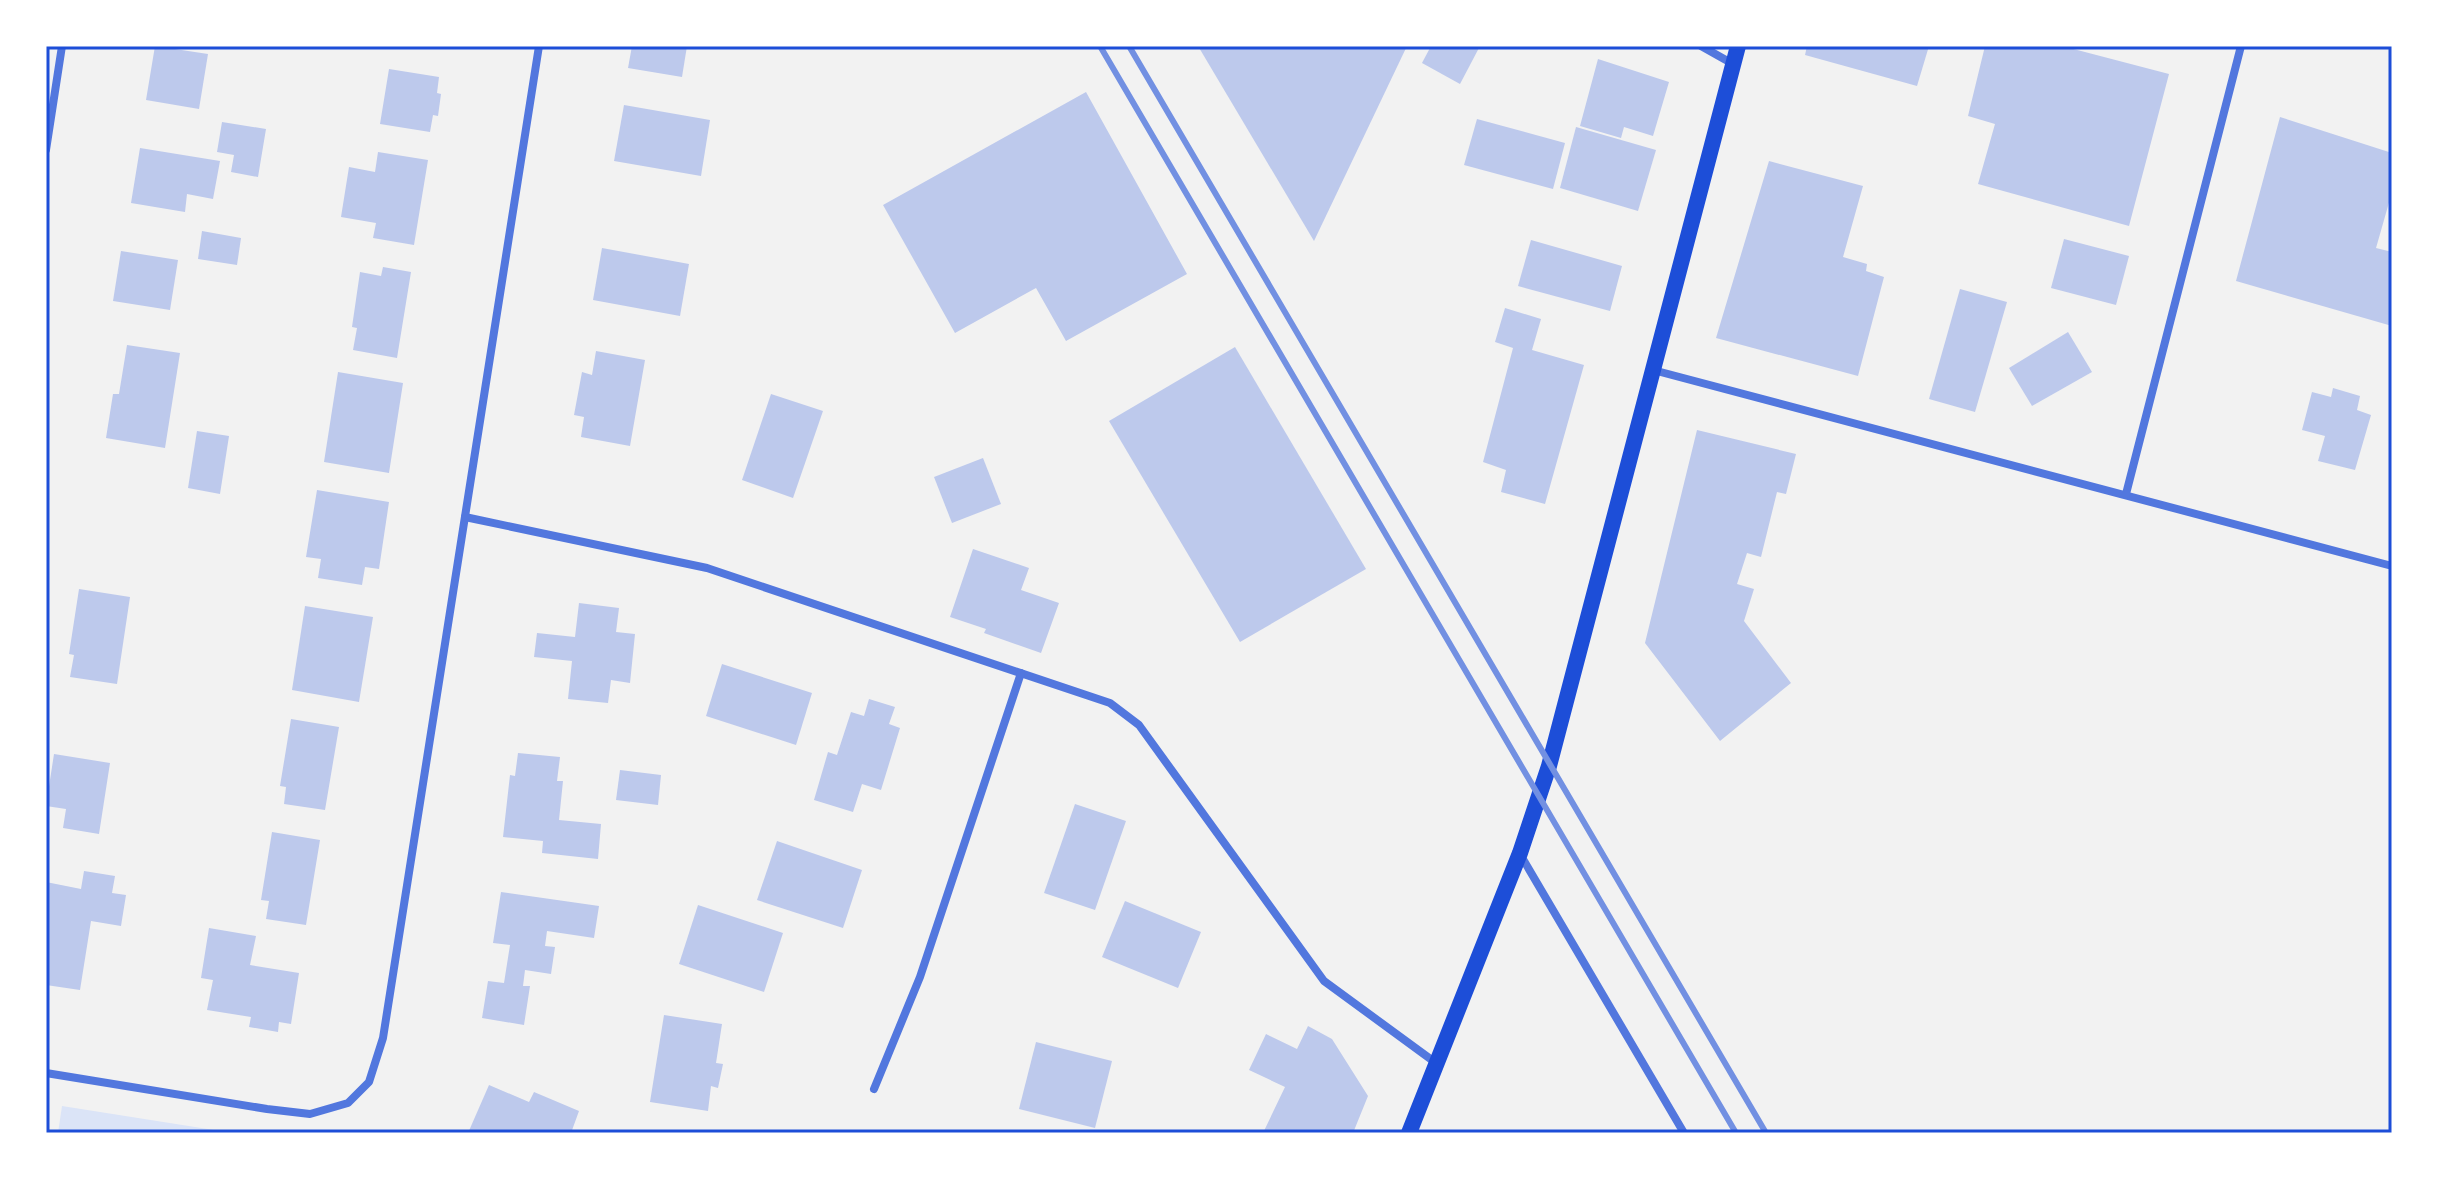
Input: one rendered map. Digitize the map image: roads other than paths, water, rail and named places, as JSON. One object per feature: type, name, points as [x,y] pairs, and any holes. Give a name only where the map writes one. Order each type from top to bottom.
[{"type":"main road","points":[[1409,1133],[1520,853],[1549,766],[1738,46]]},
{"type":"street","points":[[46,150],[62,46]]},
{"type":"street","points":[[46,1073],[310,1114],[348,1103],[369,1082],[383,1038],[539,46]]},
{"type":"street","points":[[1701,46],[1733,64]]},
{"type":"street","points":[[2126,494],[2241,46]]},
{"type":"street","points":[[1652,370],[2392,566]]},
{"type":"street","points":[[465,517],[707,568],[1110,703],[1139,725],[1324,981],[1437,1064]]},
{"type":"street","points":[[874,1089],[920,977],[1021,673]]},
{"type":"street","points":[[1520,853],[1684,1133]]},
{"type":"railway","points":[[1100,46],[1736,1133]]},
{"type":"railway","points":[[1129,46],[1766,1133]]}]
